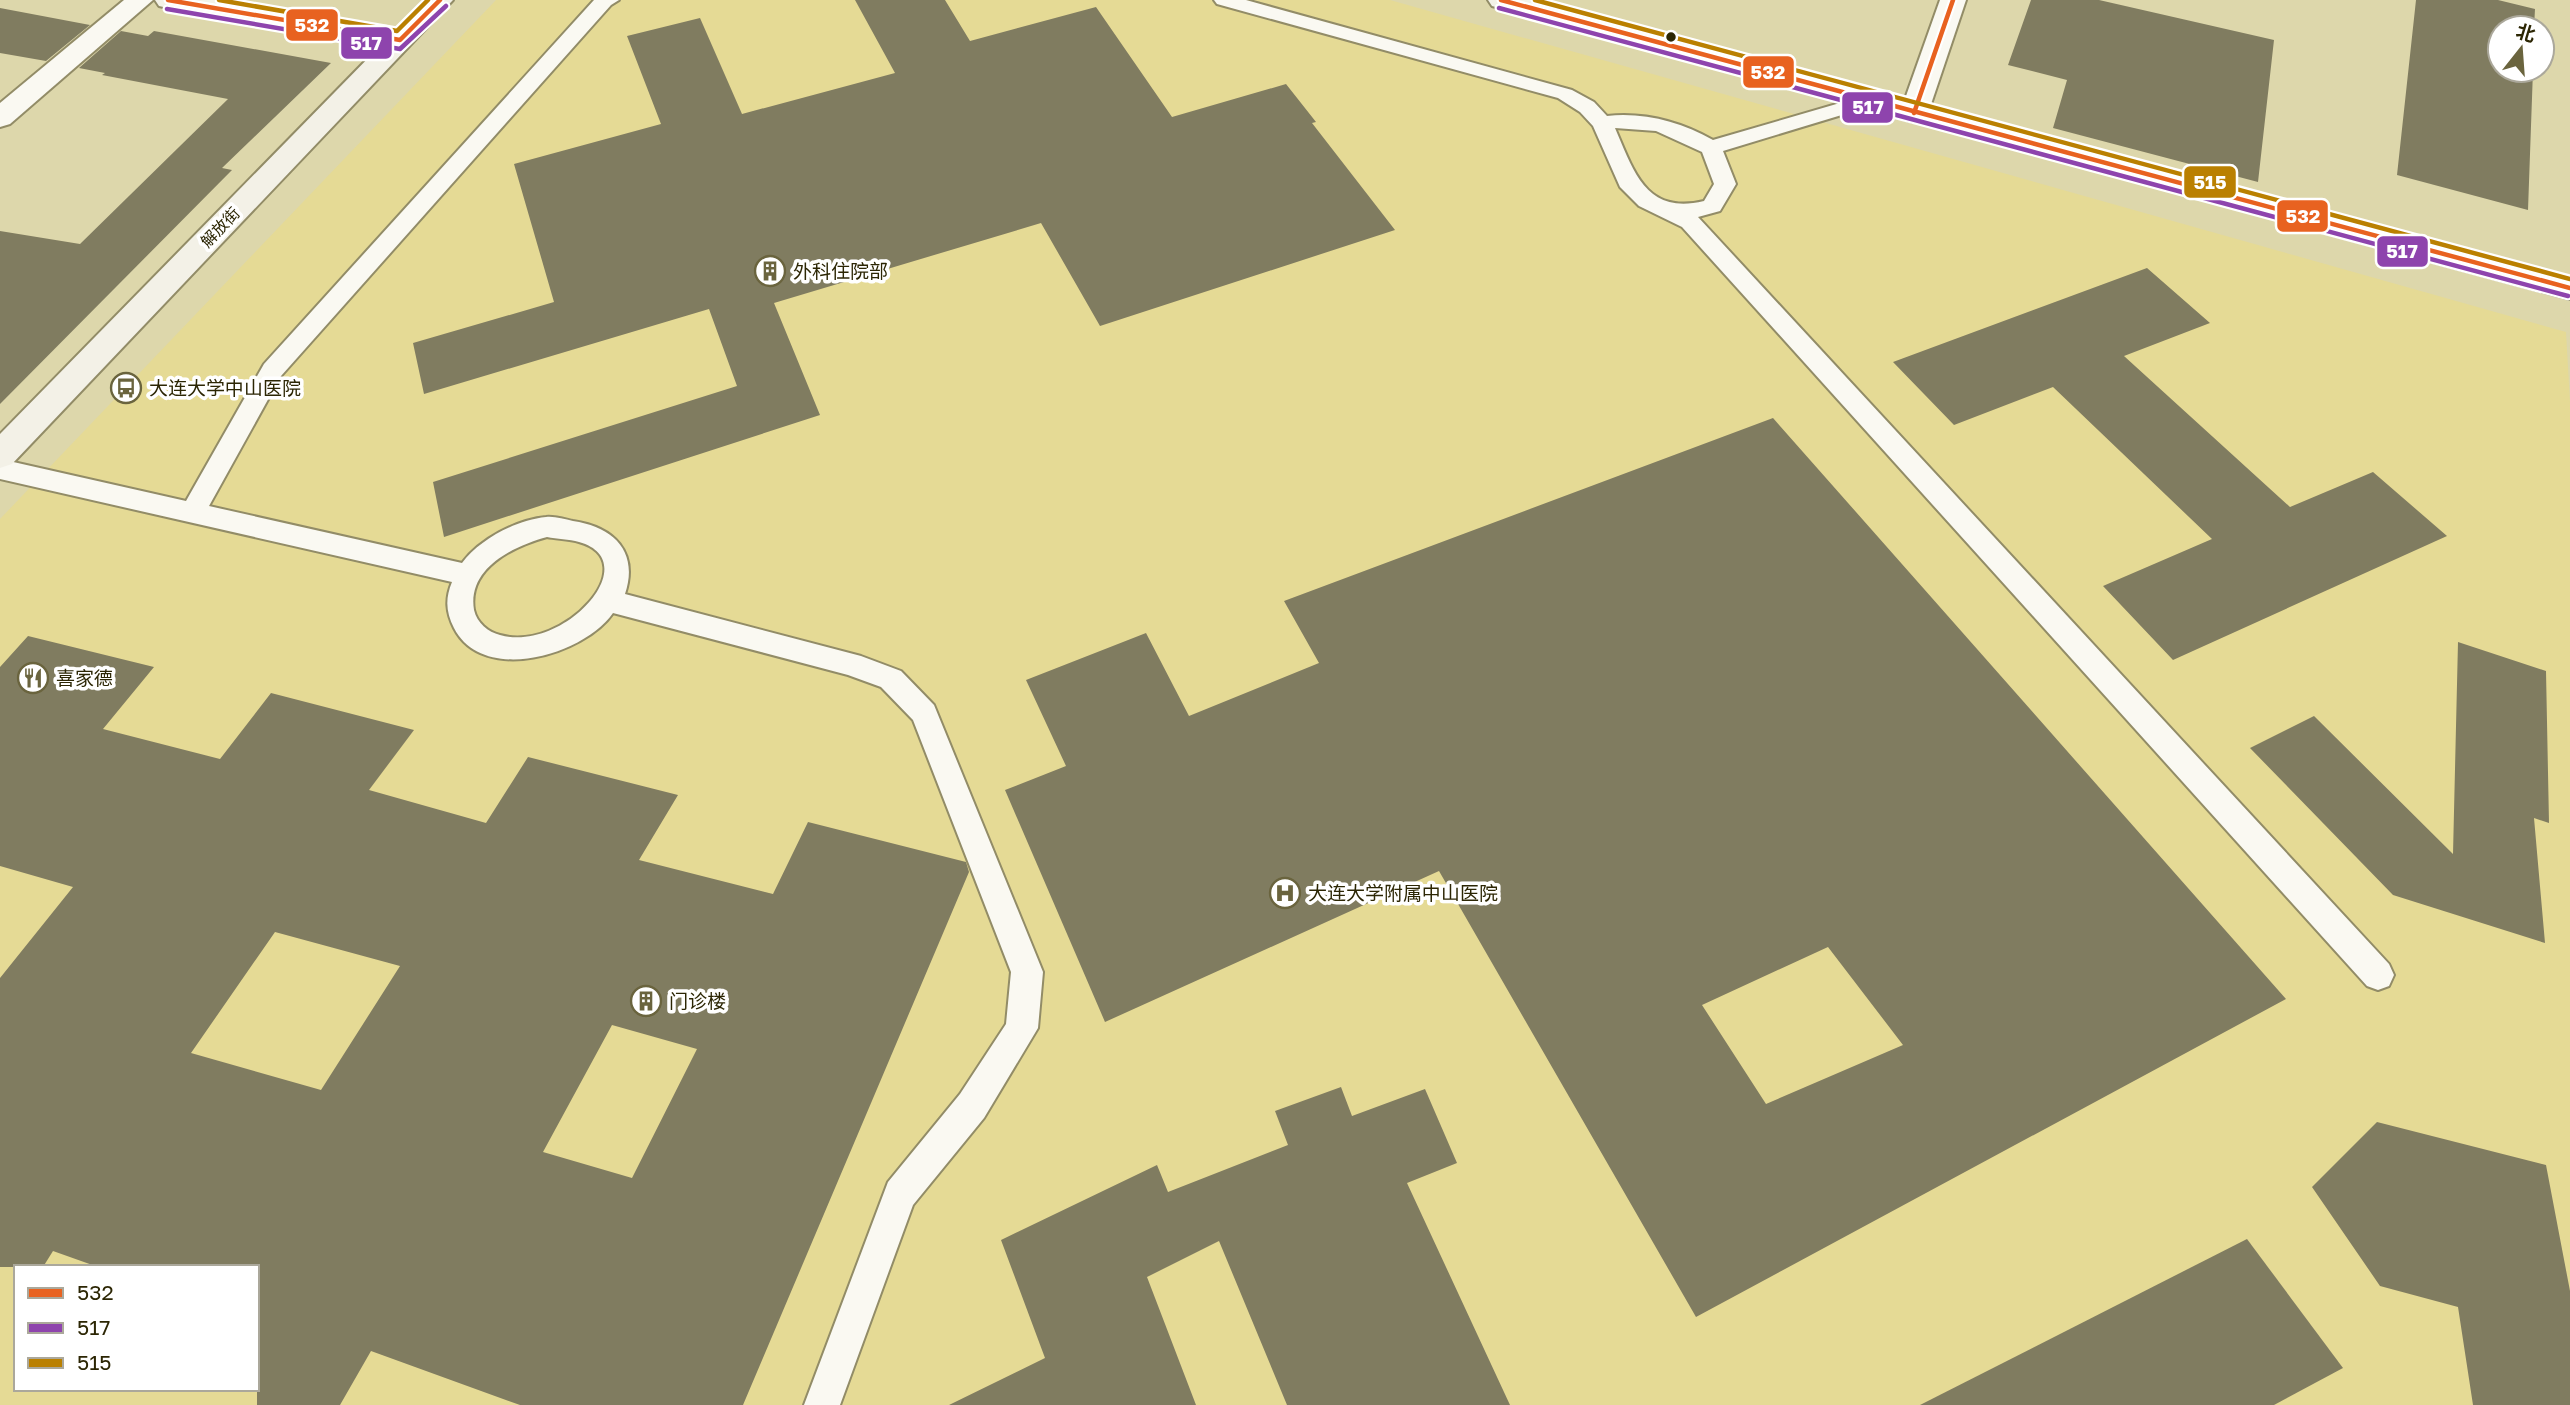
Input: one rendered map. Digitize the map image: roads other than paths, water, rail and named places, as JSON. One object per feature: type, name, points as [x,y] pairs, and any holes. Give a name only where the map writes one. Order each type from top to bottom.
[{"type":"street","points":[[0,118],[140,0]]},
{"type":"street","points":[[168,0],[400,40]]},
{"type":"street","name":"解放街","points":[[0,455],[440,0]]},
{"type":"street","points":[[1500,0],[2570,288]]},
{"type":"street","points":[[1914,113],[1953,0]]},
{"type":"lane","points":[[192,513],[272,370],[604,1],[609,0]]},
{"type":"lane","points":[[1224,0],[1565,94],[1587,107],[1602,123],[1628,182],[1647,201],[1690,222],[1699,231],[2378,975]]},
{"type":"lane","points":[[1602,123],[1640,121],[1667,127],[1711,148],[1871,100]]},
{"type":"lane","points":[[1670,212],[1688,212],[1712,206],[1725,184],[1711,148]]},
{"type":"lane","points":[[0,469],[469,575]]},
{"type":"lane","points":[[547,527],[572,527],[594,534],[609,546],[617,562],[617,581],[609,601],[593,619],[572,635],[520,649],[496,647],[475,638],[463,622],[459,603],[464,583],[477,563],[497,546],[522,534],[547,527]]},
{"type":"lane","points":[[609,601],[851,664],[891,679],[924,713],[1027,972],[1022,1028],[972,1106],[900,1194],[822,1405]]},
{"type":"place","name":"外科住院部","points":[[770,271]]},
{"type":"place","name":"大连大学中山医院","points":[[126,388]]},
{"type":"place","name":"喜家德","points":[[33,678]]},
{"type":"place","name":"大连大学附属中山医院","points":[[1285,893]]},
{"type":"place","name":"门诊楼","points":[[646,1001]]}]
